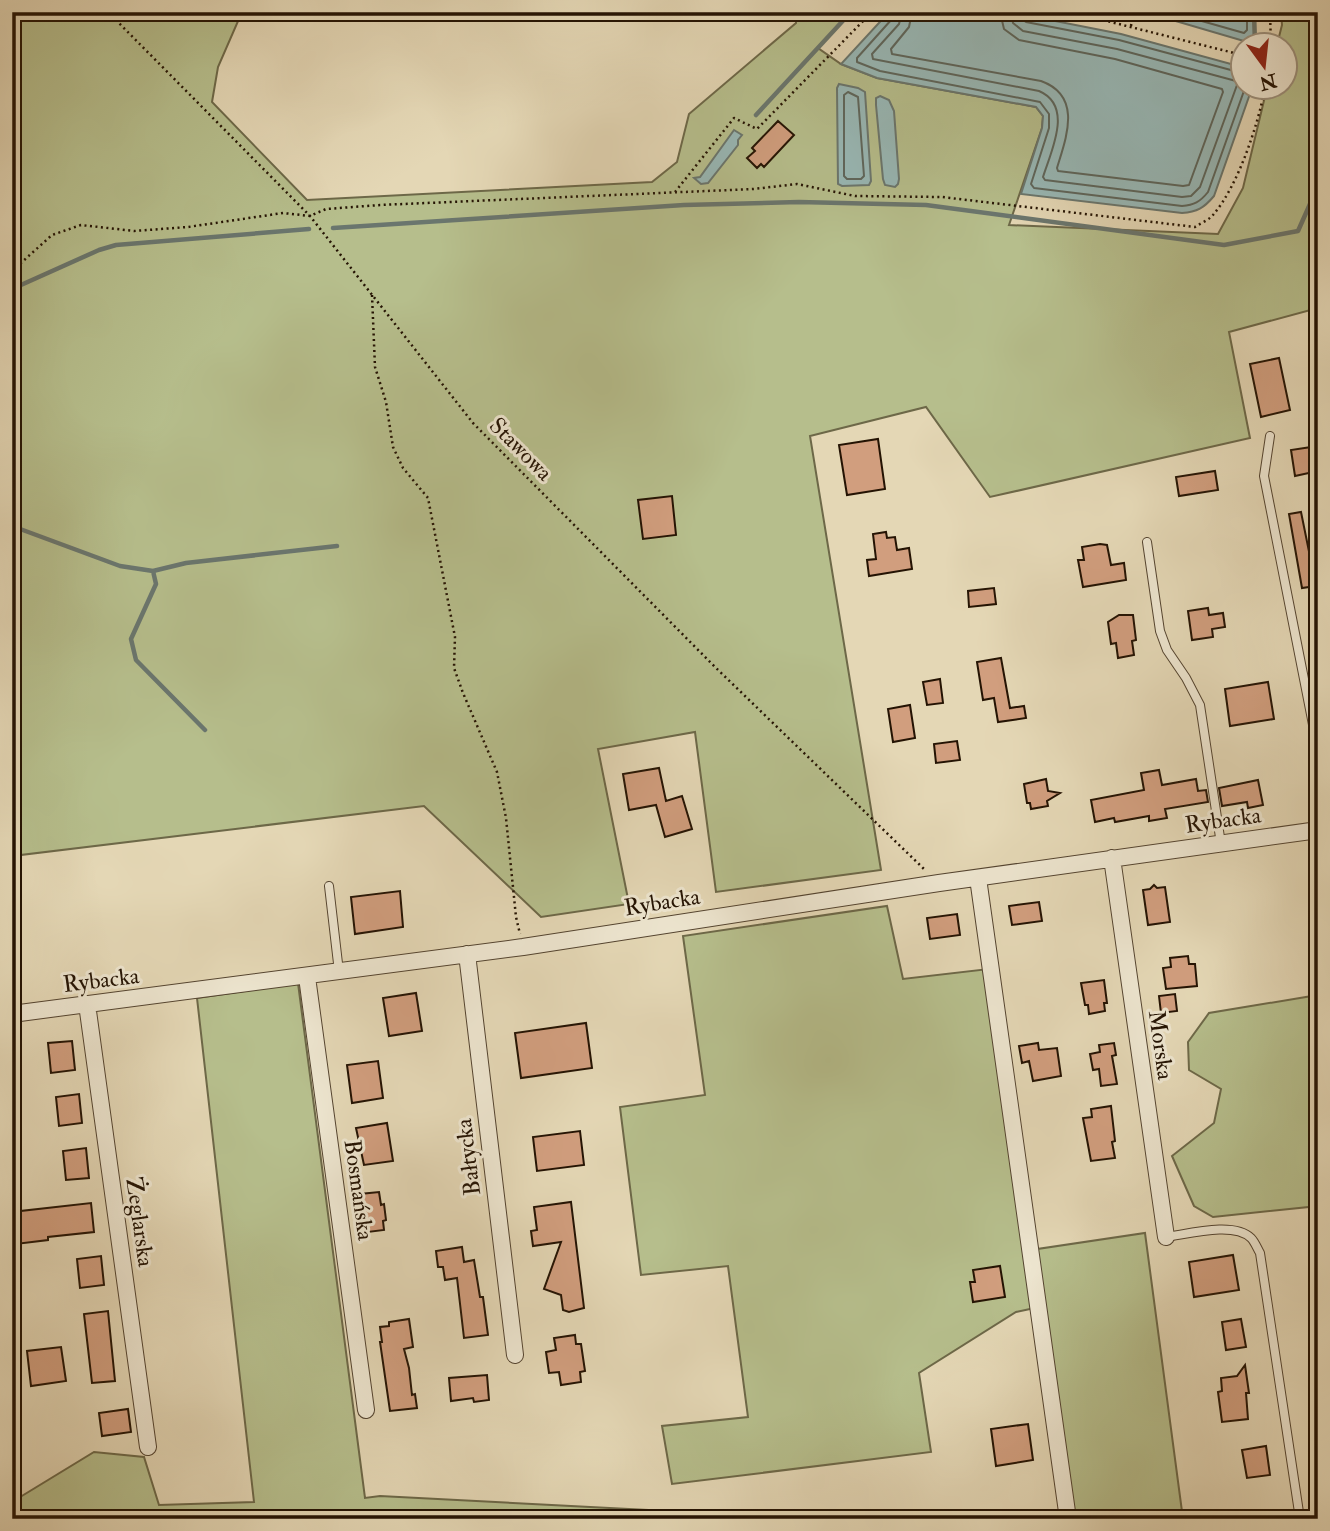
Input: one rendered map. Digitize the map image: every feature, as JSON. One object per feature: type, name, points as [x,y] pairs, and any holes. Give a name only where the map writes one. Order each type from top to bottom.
[{"type":"street","name":"Rybacka","points":[[12,1014],[523,947],[939,883],[1318,830]]},
{"type":"street","name":"Morska","points":[[1112,858],[1167,1237]]},
{"type":"street","points":[[978,878],[1068,1519]]},
{"type":"street","name":"Bałtycka","points":[[467,954],[515,1355]]},
{"type":"street","name":"Bosmańska","points":[[307,976],[366,1410]]},
{"type":"street","name":"Żeglarska","points":[[87,1004],[148,1447]]},
{"type":"lane","points":[[1270,436],[1264,476],[1318,750]]},
{"type":"lane","points":[[1147,542],[1160,631],[1167,650],[1200,705],[1221,844]]},
{"type":"lane","points":[[329,886],[339,972]]},
{"type":"lane","points":[[1167,1237],[1213,1230],[1234,1230],[1250,1237],[1260,1253],[1300,1519]]},
{"type":"path","name":"Stawowa","points":[[108,12],[310,216],[473,423],[715,667],[939,883]]},
{"type":"path","points":[[674,193],[734,118],[757,129],[872,12]]},
{"type":"path","points":[[1071,12],[1228,51]]},
{"type":"path","points":[[1131,26],[1133,12]]},
{"type":"path","points":[[1270,12],[1270,32]]},
{"type":"path","points":[[12,271],[52,235],[81,225],[134,231],[188,228],[283,213],[310,216],[326,209],[380,205],[674,193],[797,184],[855,196],[942,197],[1015,208],[1195,226],[1211,218],[1224,201],[1245,157],[1261,102]]},
{"type":"path","points":[[372,295],[374,367],[386,402],[393,447],[404,468],[428,498],[455,637],[454,668],[497,772],[506,818],[516,918],[523,947]]},
{"type":"green space","points":[[12,12],[242,12],[218,67],[212,102],[307,200],[652,182],[677,162],[689,114],[796,23],[796,12],[840,12],[840,24],[818,48],[841,64],[877,78],[1036,107],[1043,116],[1042,128],[1009,225],[1218,234],[1243,188],[1264,102],[1298,102],[1298,32],[1280,32],[1281,12],[1318,12],[1318,308],[1229,332],[1250,438],[990,497],[926,407],[810,436],[881,870],[716,892],[695,732],[598,749],[629,904],[541,917],[424,806],[12,856]]},
{"type":"green space","points":[[887,906],[903,979],[997,968],[1037,1249],[1145,1233],[1183,1519],[1075,1519],[1044,1306],[1016,1312],[919,1373],[931,1452],[672,1484],[662,1426],[748,1417],[728,1266],[641,1275],[620,1107],[705,1095],[683,936]]},
{"type":"green space","points":[[298,983],[365,1498],[380,1496],[667,1511],[668,1519],[12,1519],[12,1502],[94,1452],[144,1457],[159,1505],[254,1502],[197,998]]},
{"type":"green space","points":[[1318,995],[1318,1206],[1213,1217],[1194,1206],[1172,1156],[1214,1123],[1221,1089],[1189,1070],[1188,1042],[1209,1013]]},
{"type":"water","points":[[889,12],[1010,12],[1121,34],[1228,63],[1228,102],[1247,102],[1214,196],[1200,209],[1182,213],[1021,194],[1042,128],[1043,116],[1036,107],[877,78],[841,64]]},
{"type":"water","points":[[1145,12],[1254,12],[1255,32],[1228,32],[1228,36]]},
{"type":"water","points":[[839,84],[865,92],[871,181],[869,185],[838,184]]},
{"type":"water","points":[[880,96],[889,100],[894,111],[899,179],[895,187],[885,185],[883,179],[876,105],[876,98]]},
{"type":"water","points":[[734,130],[742,135],[738,145],[708,183],[701,184],[694,178],[700,177]]},
{"type":"building","points":[[778,121],[794,135],[764,167],[761,164],[757,168],[747,158],[755,151],[752,148]]},
{"type":"building","points":[[1279,358],[1290,410],[1261,417],[1250,364]]},
{"type":"building","points":[[878,439],[885,489],[847,495],[839,445]]},
{"type":"building","points":[[1318,446],[1318,471],[1295,476],[1291,450]]},
{"type":"building","points":[[1215,471],[1218,490],[1179,496],[1176,477]]},
{"type":"building","points":[[672,496],[676,535],[643,539],[638,500]]},
{"type":"building","points":[[1301,512],[1316,586],[1302,588],[1289,514]]},
{"type":"building","points":[[886,532],[887,538],[895,537],[897,550],[909,548],[912,569],[869,576],[867,560],[876,559],[873,534]]},
{"type":"building","points":[[1107,545],[1111,565],[1124,563],[1126,580],[1083,587],[1078,560],[1084,560],[1082,547]]},
{"type":"building","points":[[994,588],[996,604],[969,607],[968,591]]},
{"type":"building","points":[[1208,608],[1209,615],[1223,613],[1225,627],[1212,629],[1213,637],[1192,640],[1188,611]]},
{"type":"building","points":[[1119,615],[1133,615],[1136,640],[1132,641],[1134,655],[1118,658],[1116,643],[1111,644],[1108,622]]},
{"type":"building","points":[[1001,658],[1010,708],[1024,706],[1026,718],[998,722],[994,698],[983,700],[977,662]]},
{"type":"building","points":[[940,679],[943,703],[927,705],[923,682]]},
{"type":"building","points":[[1268,682],[1274,719],[1230,726],[1225,689]]},
{"type":"building","points":[[910,705],[915,738],[893,742],[888,709]]},
{"type":"building","points":[[957,741],[960,760],[936,763],[934,744]]},
{"type":"building","points":[[659,768],[666,801],[682,796],[692,829],[665,837],[656,805],[629,810],[623,774]]},
{"type":"building","points":[[1159,770],[1162,785],[1196,779],[1198,791],[1206,790],[1208,802],[1165,809],[1167,818],[1149,821],[1149,816],[1115,822],[1114,818],[1095,822],[1091,800],[1144,790],[1141,773]]},
{"type":"building","points":[[1046,779],[1048,791],[1060,793],[1047,801],[1048,806],[1031,809],[1030,803],[1027,803],[1024,784]]},
{"type":"building","points":[[1258,780],[1263,805],[1248,808],[1247,802],[1222,806],[1219,788]]},
{"type":"building","points":[[1154,885],[1157,888],[1165,887],[1170,922],[1148,925],[1143,890]]},
{"type":"building","points":[[400,891],[403,927],[355,934],[351,897]]},
{"type":"building","points":[[1039,902],[1042,921],[1012,925],[1009,906]]},
{"type":"building","points":[[957,914],[960,935],[930,939],[927,918]]},
{"type":"building","points":[[1188,956],[1189,964],[1195,964],[1197,986],[1166,989],[1163,968],[1171,967],[1170,958]]},
{"type":"building","points":[[1104,980],[1107,1003],[1104,1003],[1105,1011],[1089,1014],[1081,983]]},
{"type":"building","points":[[416,993],[422,1031],[389,1036],[383,998]]},
{"type":"building","points":[[1175,994],[1177,1011],[1161,1013],[1159,996]]},
{"type":"building","points":[[586,1023],[592,1068],[521,1078],[515,1033]]},
{"type":"building","points":[[72,1041],[75,1070],[51,1073],[48,1043]]},
{"type":"building","points":[[1038,1043],[1039,1050],[1057,1048],[1061,1076],[1033,1081],[1029,1061],[1022,1063],[1019,1046]]},
{"type":"building","points":[[1114,1043],[1116,1055],[1112,1056],[1117,1084],[1101,1086],[1099,1069],[1093,1070],[1090,1054],[1100,1052],[1099,1045]]},
{"type":"building","points":[[378,1061],[383,1098],[352,1103],[347,1065]]},
{"type":"building","points":[[79,1094],[82,1123],[59,1126],[56,1097]]},
{"type":"building","points":[[1111,1106],[1115,1158],[1091,1161],[1083,1118],[1092,1117],[1091,1109]]},
{"type":"building","points":[[387,1123],[393,1161],[364,1165],[356,1128]]},
{"type":"building","points":[[580,1131],[584,1165],[537,1171],[533,1137]]},
{"type":"building","points":[[86,1148],[89,1178],[66,1180],[63,1151]]},
{"type":"building","points":[[379,1192],[381,1205],[384,1204],[384,1230],[368,1232],[360,1194]]},
{"type":"building","points":[[571,1202],[584,1308],[569,1312],[563,1310],[561,1295],[544,1289],[561,1242],[533,1246],[531,1231],[537,1230],[534,1207]]},
{"type":"building","points":[[91,1203],[94,1232],[16,1244],[12,1212]]},
{"type":"building","points":[[462,1247],[464,1262],[474,1260],[488,1335],[464,1338],[457,1278],[445,1280],[443,1267],[438,1267],[436,1251]]},
{"type":"building","points":[[1233,1255],[1239,1290],[1194,1297],[1189,1262]]},
{"type":"building","points":[[101,1256],[104,1285],[80,1288],[77,1259]]},
{"type":"building","points":[[1000,1266],[1005,1297],[973,1302],[970,1282],[975,1282],[973,1270]]},
{"type":"building","points":[[108,1311],[115,1381],[92,1383],[84,1314]]},
{"type":"building","points":[[409,1319],[413,1347],[404,1349],[417,1408],[390,1411],[380,1327],[389,1326],[389,1322]]},
{"type":"building","points":[[1241,1319],[1246,1347],[1226,1350],[1222,1322]]},
{"type":"building","points":[[575,1335],[576,1344],[581,1344],[585,1371],[580,1372],[581,1382],[561,1385],[559,1372],[549,1373],[546,1352],[556,1350],[554,1338]]},
{"type":"building","points":[[61,1347],[66,1381],[31,1386],[27,1351]]},
{"type":"building","points":[[1245,1365],[1249,1393],[1246,1393],[1248,1419],[1222,1422],[1218,1392],[1222,1391],[1221,1378],[1237,1376]]},
{"type":"building","points":[[487,1375],[489,1400],[474,1402],[473,1398],[451,1401],[449,1378]]},
{"type":"building","points":[[128,1409],[131,1432],[102,1436],[99,1413]]},
{"type":"building","points":[[1028,1424],[1033,1460],[996,1466],[991,1429]]},
{"type":"building","points":[[1266,1446],[1270,1475],[1247,1478],[1242,1450]]},
{"type":"waterway","points":[[756,115],[851,12]]},
{"type":"waterway","points":[[1254,12],[1255,32]]},
{"type":"waterway","points":[[333,228],[684,205],[799,202],[926,205],[1224,245],[1298,231],[1318,186]]},
{"type":"waterway","points":[[12,289],[116,245],[309,229]]},
{"type":"waterway","points":[[12,526],[120,566],[153,571],[186,563],[337,546]]},
{"type":"waterway","points":[[153,571],[156,584],[131,639],[136,660],[205,730]]}]
